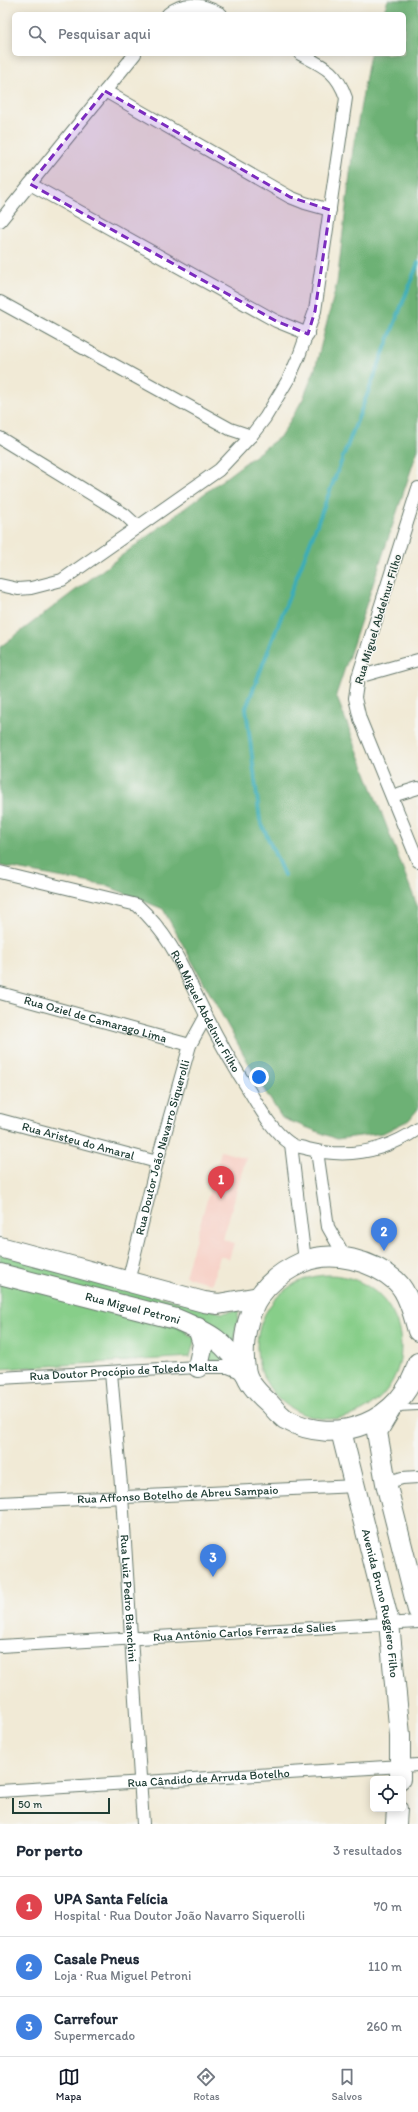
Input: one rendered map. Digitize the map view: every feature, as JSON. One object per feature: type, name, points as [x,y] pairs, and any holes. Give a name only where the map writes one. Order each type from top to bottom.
[{"type":"main road","name":"Rua Miguel Petroni","points":[[0,1247],[128,1282],[218,1304],[259,1297]]},
{"type":"main road","points":[[246,1374],[244,1337],[249,1316],[266,1286],[284,1271],[305,1261],[325,1257],[345,1257],[374,1266],[397,1282],[412,1309],[418,1331]]},
{"type":"main road","name":"Rua Miguel Petroni","points":[[0,1274],[176,1319],[198,1328],[216,1338],[232,1352],[262,1398],[285,1418],[313,1430],[341,1431],[368,1424],[397,1408]]},
{"type":"main road","points":[[397,1282],[418,1283]]},
{"type":"main road","points":[[198,1328],[203,1344],[198,1367]]},
{"type":"main road","points":[[416,1379],[397,1408],[377,1432],[386,1483],[418,1610]]},
{"type":"main road","name":"Avenida Bruno Ruggiero Filho","points":[[341,1431],[356,1486],[389,1623],[400,1735],[406,1770]]},
{"type":"main road","points":[[396,1824],[397,1812]]},
{"type":"street","points":[[171,12],[179,6],[192,3],[204,5],[217,12]]},
{"type":"street","points":[[0,221],[133,56]]},
{"type":"street","points":[[0,585],[18,589],[31,588],[62,580],[220,470],[265,418],[290,378],[308,334],[315,311],[346,98],[334,75],[327,68],[304,56]]},
{"type":"street","points":[[105,91],[290,197],[330,210]]},
{"type":"street","points":[[30,184],[276,321],[308,334]]},
{"type":"street","points":[[0,302],[230,429],[251,436]]},
{"type":"street","points":[[0,438],[124,514],[138,527]]},
{"type":"street","name":"Rua Miguel Abdelnur Filho","points":[[418,488],[358,677],[355,698],[360,719],[418,861]]},
{"type":"street","points":[[358,677],[418,660]]},
{"type":"street","points":[[392,796],[418,788]]},
{"type":"street","name":"Rua Miguel Abdelnur Filho","points":[[0,872],[137,905],[154,921],[169,940],[206,1016],[260,1108],[274,1128],[291,1144],[317,1151],[339,1154],[367,1152],[399,1142],[418,1129]]},
{"type":"street","name":"Rua Oziel de Camarago Lima","points":[[0,993],[190,1045]]},
{"type":"street","name":"Rua Doutor João Navarro Siquerolli","points":[[128,1282],[157,1162],[190,1045],[206,1016]]},
{"type":"street","name":"Rua Aristeu do Amaral","points":[[0,1120],[157,1162]]},
{"type":"street","points":[[291,1144],[305,1261]]},
{"type":"street","points":[[317,1151],[328,1227],[345,1257]]},
{"type":"street","name":"Rua Doutor Procópio de Toledo Malta","points":[[0,1378],[198,1367],[228,1367],[246,1374]]},
{"type":"street","name":"Rua Luiz Pedro Bianchini","points":[[111,1373],[122,1496],[143,1824]]},
{"type":"street","points":[[386,1483],[402,1478],[418,1477]]},
{"type":"street","name":"Rua Affonso Botelho de Abreu Sampaio","points":[[0,1503],[356,1486]]},
{"type":"street","name":"Rua Antônio Carlos Ferraz de Salies","points":[[0,1646],[418,1622]]},
{"type":"street","name":"Rua Cândido de Arruda Botelho","points":[[0,1791],[406,1770]]},
{"type":"lane","points":[[397,1408],[418,1403]]},
{"type":"lane","points":[[397,1408],[418,1407]]},
{"type":"highlighted area","points":[[105,91],[290,197],[330,210],[315,311],[308,334],[276,321],[30,184]]},
{"type":"shaded area","points":[[221,1151],[246,1158],[223,1239],[234,1243],[229,1259],[220,1256],[212,1284],[185,1276]]},
{"type":"green space","points":[[388,0],[418,0],[418,449],[336,695],[418,908],[418,1109],[409,1120],[383,1133],[337,1139],[282,1118],[258,1080],[163,909],[107,886],[0,866],[0,647],[281,436],[303,399],[315,369],[337,283],[353,149],[370,56],[406,56],[406,12],[384,12]]},
{"type":"green space","points":[[0,1254],[222,1313],[239,1310],[235,1338],[236,1348],[0,1267]]},
{"type":"green space","points":[[322,1275],[336,1275],[363,1283],[375,1291],[385,1301],[396,1319],[400,1333],[400,1361],[396,1375],[385,1393],[375,1403],[357,1414],[336,1419],[322,1419],[295,1411],[283,1403],[273,1393],[262,1375],[257,1354],[257,1340],[265,1313],[273,1301],[283,1291],[301,1280]]},
{"type":"green space","points":[[0,1281],[173,1325],[195,1338],[190,1357],[0,1369]]},
{"type":"green space","points":[[206,1344],[229,1361],[209,1361]]},
{"type":"waterway","points":[[284,875],[260,820],[246,708],[418,263]]},
{"type":"place","name":"UPA Santa Felícia","points":[[221,1199]]},
{"type":"place","name":"Casale Pneus","points":[[384,1251]]},
{"type":"place","name":"Carrefour","points":[[213,1577]]}]
